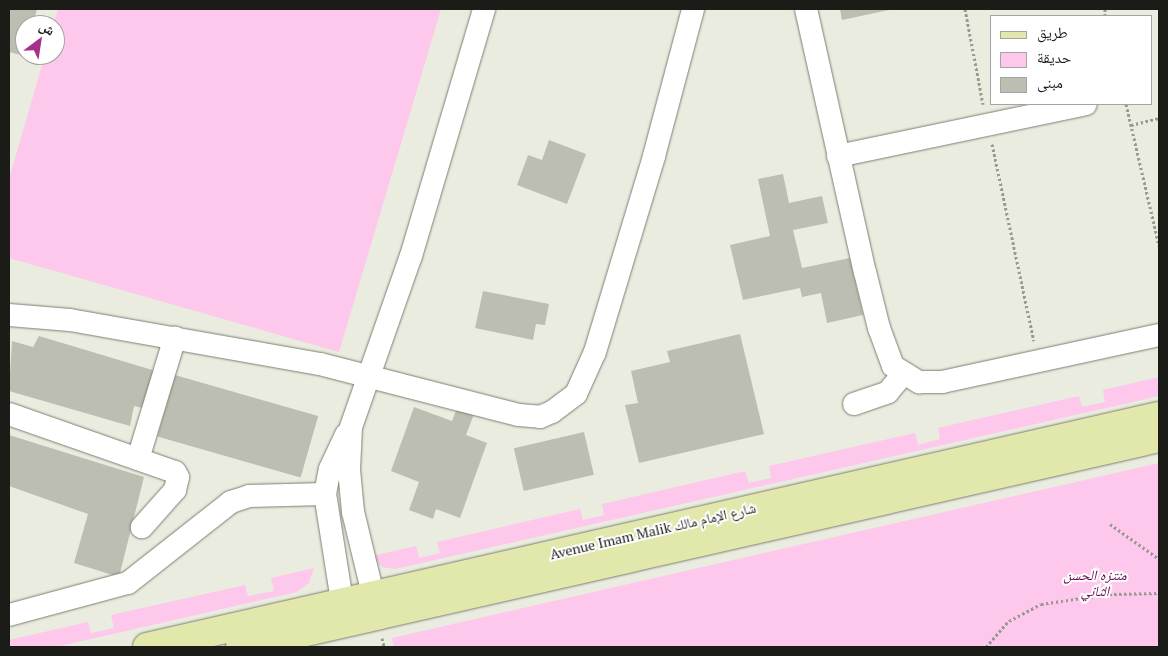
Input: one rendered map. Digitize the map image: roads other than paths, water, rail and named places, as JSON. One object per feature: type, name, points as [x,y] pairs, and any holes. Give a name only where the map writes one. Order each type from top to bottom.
[{"type":"main road","name":"Avenue Imam Malik شارع الإمام مالك","points":[[146,647],[343,613],[1159,416]]},
{"type":"main road","name":"Avenue Imam Malik شارع الإمام مالك","points":[[376,605],[1159,438]]},
{"type":"main road","name":"Avenue Imam Malik شارع الإمام مالك","points":[[240,647],[343,613]]},
{"type":"street","points":[[343,613],[325,494],[333,461],[351,427],[411,256],[484,9]]},
{"type":"street","points":[[9,315],[42,316],[175,337],[368,376],[519,415],[540,417],[563,406],[576,394],[595,352],[654,156],[694,9]]},
{"type":"street","points":[[806,9],[878,328],[887,356],[893,366],[903,374],[919,382],[942,382],[1159,335]]},
{"type":"street","points":[[838,156],[1081,105]]},
{"type":"street","points":[[138,459],[175,337]]},
{"type":"street","points":[[854,404],[888,392],[903,374]]},
{"type":"street","points":[[9,414],[169,469],[178,477],[175,490],[142,527]]},
{"type":"street","points":[[351,427],[349,470],[353,512],[376,605]]},
{"type":"street","points":[[9,615],[128,583],[231,502],[249,496],[325,494]]},
{"type":"park label","name":"منتزه الحسن الثاني","points":[[1095,584]]}]
